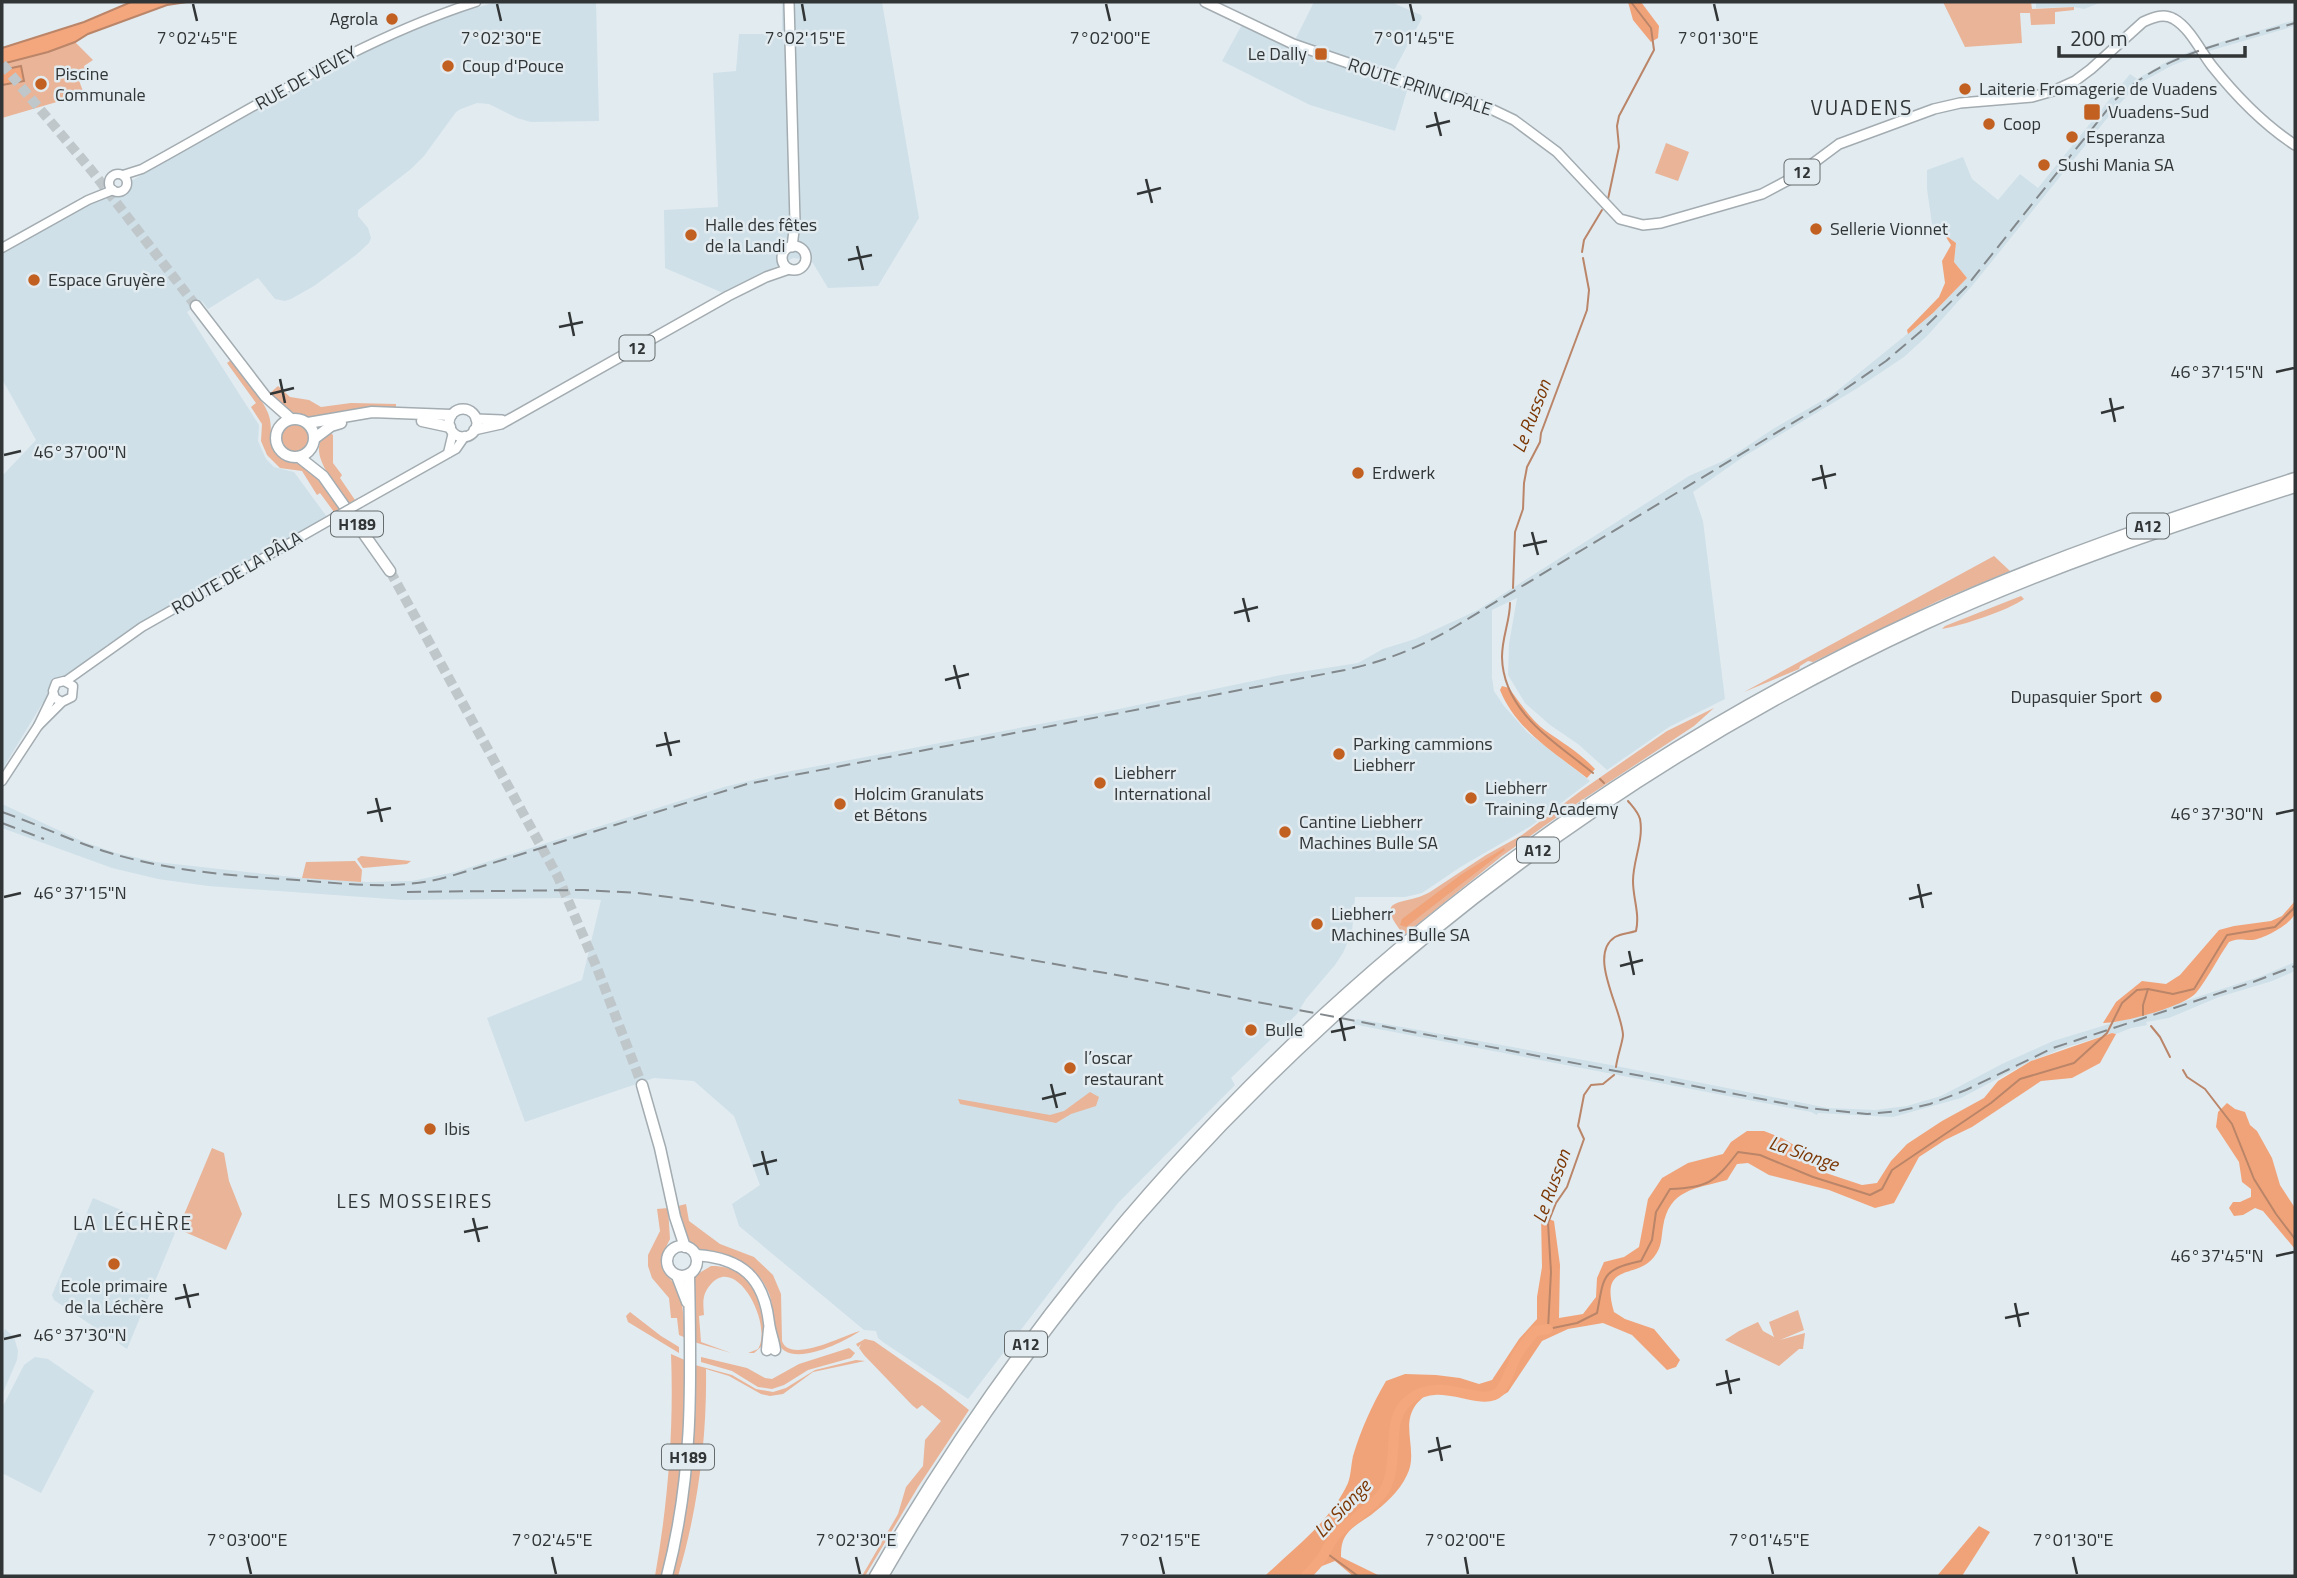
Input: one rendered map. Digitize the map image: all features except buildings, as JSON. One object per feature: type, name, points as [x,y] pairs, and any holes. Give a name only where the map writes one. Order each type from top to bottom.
[{"type":"highway","points":[[196,306],[265,396],[291,419],[308,423],[372,412],[451,415]]},
{"type":"highway","points":[[265,396],[279,427]]},
{"type":"highway","points":[[291,419],[279,427],[276,437],[278,448],[288,456],[299,457],[331,426],[363,418],[403,418],[452,429]]},
{"type":"highway","points":[[308,423],[313,443]]},
{"type":"highway","name":"H189","points":[[313,443],[323,476]]},
{"type":"highway","name":"H189","points":[[299,457],[323,476],[390,571]]},
{"type":"highway","name":"A12","points":[[875,1576],[913,1510],[991,1391],[1050,1312],[1131,1213],[1204,1130],[1312,1024],[1439,915],[1564,821],[1704,731],[1851,650],[1973,594],[2124,534],[2295,478]]},
{"type":"highway","name":"A12","points":[[883,1576],[990,1408],[1048,1329],[1139,1216],[1222,1124],[1294,1052],[1393,964],[1470,901],[1569,828],[1661,767],[1748,715],[1865,653],[1956,610],[2080,560],[2295,487]]},
{"type":"highway","points":[[642,1085],[660,1148],[680,1247],[697,1260],[723,1261],[741,1267],[758,1284],[765,1296],[771,1350]]},
{"type":"highway","points":[[868,1576],[907,1507],[978,1398],[1046,1308],[1132,1203],[1204,1130]]},
{"type":"highway","points":[[680,1247],[668,1254],[667,1264],[677,1276],[688,1306]]},
{"type":"highway","points":[[688,1306],[689,1274],[697,1260]]},
{"type":"highway","points":[[677,1276],[689,1274]]},
{"type":"highway","name":"H189","points":[[667,1576],[688,1466],[692,1392],[688,1306]]},
{"type":"main road","points":[[789,2],[796,248],[805,256],[803,265],[795,270],[786,265],[784,251],[796,248]]},
{"type":"main road","name":"ROUTE PRINCIPALE","points":[[1205,2],[1293,44],[1409,84],[1463,98],[1514,120],[1557,152],[1617,216],[1637,225],[1661,223],[1762,194],[1796,176],[1839,144],[1924,112],[1960,103],[2023,98],[2053,91],[2082,77],[2143,22],[2156,17],[2169,17],[2180,23],[2211,65],[2245,103],[2295,145]]},
{"type":"main road","name":"12","points":[[465,436],[474,430],[508,420],[786,265]]},
{"type":"main road","points":[[465,436],[452,429],[451,415],[457,410],[465,409],[473,413],[476,419],[474,430]]},
{"type":"main road","points":[[476,419],[508,420]]},
{"type":"street","name":"RUE DE VEVEY","points":[[111,186],[121,191],[125,179],[351,52],[409,26],[477,2]]},
{"type":"street","name":"RUE DE VEVEY","points":[[2,248],[111,186],[113,175],[125,179]]},
{"type":"street","points":[[448,453],[452,429]]},
{"type":"street","name":"ROUTE DE LA PÂLA","points":[[66,681],[148,624],[448,453],[462,443],[465,436]]},
{"type":"street","name":"ROUTE DE LA PÂLA","points":[[74,690],[77,682],[101,655]]},
{"type":"street","points":[[2,781],[38,726],[55,685],[66,681],[72,685],[74,690],[71,698],[62,702],[38,726]]},
{"type":"street","points":[[53,695],[62,702]]},
{"type":"shaded area","points":[[131,2],[187,2],[167,5],[48,52],[2,64],[2,48],[84,22]]},
{"type":"shaded area","points":[[496,2],[596,2],[599,121],[531,122],[489,104],[477,103],[461,109],[411,169],[358,210],[358,216],[368,228],[371,238],[356,255],[314,286],[291,299],[275,299],[258,278],[208,309],[202,301],[187,312],[259,425],[258,441],[266,459],[274,467],[294,472],[327,517],[142,622],[107,645],[42,704],[2,770],[2,476],[36,440],[2,379],[2,253],[360,53],[433,21]]},
{"type":"shaded area","points":[[782,2],[882,2],[919,218],[878,286],[828,288],[811,260],[793,258],[723,293],[665,268],[664,210],[718,207],[713,73],[736,71],[739,34],[782,34]]},
{"type":"shaded area","points":[[1314,2],[1391,2],[1421,15],[1422,18],[1390,78],[1409,84],[1395,131],[1310,105],[1222,61],[1244,21],[1293,44]]},
{"type":"shaded area","points":[[1628,2],[1641,2],[1659,26],[1658,38],[1651,42],[1633,20]]},
{"type":"shaded area","points":[[1943,2],[2031,2],[2032,9],[2074,7],[2074,10],[2055,12],[2055,24],[2031,25],[2030,13],[2020,13],[2022,43],[1965,47]]},
{"type":"shaded area","points":[[2036,2],[2102,2],[2084,9],[2036,8]]},
{"type":"shaded area","points":[[2295,20],[2295,26],[2209,51],[2171,66],[2138,84],[2113,111],[1972,286],[1927,336],[1904,357],[1856,389],[1743,457],[1693,492],[1703,521],[1725,699],[1669,727],[1607,770],[1525,703],[1508,675],[1509,644],[1517,598],[1492,610],[1494,691],[1527,732],[1590,781],[1531,826],[1422,893],[1405,897],[1355,897],[1352,932],[1335,965],[1297,1014],[1231,1078],[1235,1085],[1118,1203],[968,1399],[883,1342],[876,1331],[864,1330],[739,1226],[732,1204],[760,1185],[734,1116],[694,1081],[654,1078],[525,1122],[487,1018],[582,980],[601,900],[404,900],[208,886],[158,879],[112,868],[2,828],[2,804],[84,842],[156,862],[302,878],[368,882],[412,881],[455,872],[724,787],[786,772],[1114,710],[1281,675],[1358,663],[1383,649],[1415,639],[1478,610],[1689,476],[1723,461],[1832,395],[1933,313],[1967,278],[1954,262],[1956,243],[1932,224],[1927,170],[1963,157],[1972,179],[1998,200],[2020,174],[2038,188],[2130,74],[2137,79],[2191,51]]},
{"type":"shaded area","name":"Piscine Communale","points":[[75,42],[93,60],[77,75],[84,94],[2,118],[2,64]]},
{"type":"shaded area","points":[[21,66],[24,81],[2,85],[2,70]]},
{"type":"shaded area","points":[[1666,143],[1689,152],[1678,181],[1655,173]]},
{"type":"shaded area","points":[[1944,234],[1956,243],[1954,262],[1967,278],[1908,334],[1907,330],[1939,297],[1945,283],[1942,261],[1951,245]]},
{"type":"shaded area","points":[[231,360],[265,406],[270,418],[272,445],[277,454],[311,471],[340,509],[334,512],[320,493],[317,495],[302,471],[280,468],[267,455],[261,441],[262,424],[251,407],[256,403],[227,363]]},
{"type":"shaded area","points":[[278,386],[290,397],[309,400],[321,407],[351,403],[396,404],[396,409],[311,417],[291,412],[269,394]]},
{"type":"shaded area","points":[[295,423],[306,427],[310,438],[306,449],[295,453],[284,449],[280,438],[284,427]]},
{"type":"shaded area","points":[[329,431],[333,435],[333,463],[355,500],[349,503],[330,477],[320,457],[322,439]]},
{"type":"shaded area","points":[[1994,556],[2010,571],[1938,601],[1813,662],[1808,661],[1799,669],[1744,692]]},
{"type":"shaded area","points":[[2021,596],[2024,599],[1996,613],[1942,629],[1945,626]]},
{"type":"shaded area","points":[[1502,686],[1509,688],[1541,727],[1595,769],[1587,778],[1526,729],[1507,704],[1500,690]]},
{"type":"shaded area","points":[[1714,708],[1694,726],[1566,808],[1404,935],[1391,913],[1391,907],[1395,904],[1430,892],[1522,835],[1667,731]]},
{"type":"shaded area","points":[[1504,848],[1505,850],[1406,927],[1400,925],[1402,919],[1462,874]]},
{"type":"shaded area","points":[[361,856],[411,861],[407,864],[363,868],[357,859]]},
{"type":"shaded area","points":[[355,861],[362,870],[361,882],[302,878],[306,862]]},
{"type":"shaded area","points":[[2295,901],[2293,917],[2276,931],[2256,939],[2229,942],[2196,993],[2189,998],[2152,1013],[2103,1023],[2116,1002],[2142,981],[2166,984],[2180,975],[2219,930],[2271,921],[2282,916]]},
{"type":"shaded area","points":[[2295,962],[2295,971],[2272,981],[2219,997],[2169,1018],[2146,1022],[2147,1025],[2064,1048],[2031,1061],[1961,1098],[1893,1117],[1817,1115],[1352,1024],[1357,1019],[1828,1108],[1875,1110],[1907,1106],[1941,1096],[2053,1041],[2262,976]]},
{"type":"shaded area","points":[[2112,1033],[2116,1034],[2100,1063],[2072,1078],[2041,1081],[1972,1127],[1919,1157],[1894,1203],[1875,1208],[1829,1190],[1769,1175],[1748,1163],[1737,1164],[1727,1180],[1694,1189],[1677,1198],[1666,1214],[1660,1246],[1654,1257],[1646,1264],[1615,1278],[1611,1285],[1614,1312],[1625,1319],[1654,1329],[1680,1360],[1676,1367],[1667,1370],[1632,1335],[1603,1323],[1568,1329],[1542,1341],[1508,1392],[1495,1400],[1437,1389],[1422,1398],[1410,1419],[1411,1464],[1404,1481],[1386,1502],[1351,1529],[1342,1543],[1341,1557],[1380,1576],[1353,1576],[1335,1561],[1322,1566],[1310,1576],[1265,1576],[1332,1510],[1348,1483],[1353,1456],[1363,1427],[1386,1381],[1405,1374],[1460,1378],[1479,1384],[1492,1380],[1519,1339],[1537,1319],[1537,1297],[1542,1267],[1541,1216],[1554,1221],[1560,1265],[1559,1318],[1583,1314],[1596,1297],[1597,1278],[1604,1262],[1624,1257],[1639,1247],[1648,1199],[1662,1178],[1688,1163],[1723,1154],[1731,1142],[1747,1131],[1764,1131],[1782,1138],[1809,1154],[1820,1171],[1862,1185],[1877,1183],[1891,1161],[1907,1144],[1984,1098],[1998,1081],[2031,1061]]},
{"type":"shaded area","points":[[1090,1092],[1099,1097],[1096,1106],[1071,1114],[1056,1123],[960,1104],[958,1099],[1050,1115],[1064,1111]]},
{"type":"shaded area","points":[[2227,1103],[2245,1112],[2250,1125],[2257,1131],[2272,1158],[2280,1185],[2295,1208],[2295,1249],[2263,1211],[2255,1208],[2243,1215],[2234,1216],[2229,1208],[2233,1202],[2251,1197],[2251,1189],[2242,1182],[2239,1162],[2216,1127],[2218,1112]]},
{"type":"shaded area","points":[[212,1148],[224,1153],[229,1181],[242,1214],[226,1250],[178,1229]]},
{"type":"shaded area","name":"Ecole primaire de la Léchère","points":[[93,1198],[175,1233],[127,1349],[54,1300],[52,1295]]},
{"type":"shaded area","points":[[686,1204],[689,1221],[720,1244],[754,1257],[773,1275],[781,1294],[782,1341],[787,1347],[805,1349],[860,1331],[834,1345],[812,1352],[793,1354],[785,1351],[777,1340],[768,1291],[759,1277],[738,1261],[704,1251],[694,1245],[687,1237],[680,1218],[678,1206]]},
{"type":"shaded area","points":[[668,1208],[670,1239],[662,1255],[662,1265],[677,1287],[686,1338],[679,1335],[677,1318],[671,1318],[669,1298],[652,1278],[648,1266],[648,1255],[660,1231],[657,1209]]},
{"type":"shaded area","points":[[711,1266],[725,1267],[737,1272],[753,1289],[761,1312],[764,1338],[763,1345],[754,1353],[748,1353],[758,1349],[761,1338],[757,1310],[750,1296],[731,1278],[721,1277],[711,1284],[704,1298],[704,1315],[699,1316],[701,1342],[731,1353],[694,1342],[693,1283],[696,1275]]},
{"type":"shaded area","points":[[1798,1310],[1804,1330],[1780,1340],[1805,1333],[1803,1349],[1799,1349],[1779,1366],[1725,1340],[1758,1322],[1763,1331],[1774,1337],[1769,1322]]},
{"type":"shaded area","points":[[630,1312],[679,1347],[679,1353],[628,1322],[626,1316]]},
{"type":"shaded area","points":[[5,1329],[14,1337],[18,1351],[17,1360],[2,1395],[2,1335]]},
{"type":"shaded area","points":[[865,1339],[874,1341],[969,1410],[918,1487],[865,1576],[862,1576],[898,1514],[906,1487],[923,1466],[925,1440],[941,1421],[922,1405],[917,1409],[912,1405],[864,1355],[859,1348],[861,1344],[858,1347],[856,1344]]},
{"type":"shaded area","points":[[849,1348],[855,1353],[851,1358],[808,1370],[772,1389],[758,1387],[732,1371],[701,1362],[701,1357],[747,1368],[772,1379],[799,1364]]},
{"type":"shaded area","points":[[671,1354],[687,1361],[683,1464],[673,1530],[662,1576],[655,1576],[669,1465]]},
{"type":"shaded area","points":[[35,1357],[48,1359],[94,1391],[41,1493],[2,1473],[2,1408],[24,1365]]},
{"type":"shaded area","points":[[856,1360],[865,1361],[813,1372],[783,1394],[770,1396],[761,1394],[729,1376],[706,1369],[703,1448],[696,1500],[678,1576],[672,1576],[691,1471],[695,1365],[732,1375],[756,1389],[773,1392],[786,1388],[815,1370]]},
{"type":"shaded area","points":[[1979,1526],[1990,1532],[1962,1576],[1937,1576]]},
{"type":"waterway","name":"Le Russon","points":[[1608,199],[1619,147],[1619,116],[1654,50],[1651,28],[1631,2]]},
{"type":"waterway","name":"Le Russon","points":[[1582,252],[1584,240],[1602,210]]},
{"type":"waterway","name":"Le Russon","points":[[1513,588],[1515,532],[1523,509],[1527,467],[1540,442],[1587,310],[1589,290],[1583,258]]},
{"type":"waterway","name":"Le Russon","points":[[1510,603],[1502,657],[1511,694],[1534,724],[1593,773]]},
{"type":"waterway","name":"Le Russon","points":[[1600,779],[1604,783]]},
{"type":"waterway","name":"Le Russon","points":[[1616,1067],[1623,1035],[1608,983],[1604,956],[1607,945],[1615,937],[1636,931],[1637,912],[1633,881],[1641,827],[1638,814],[1628,801]]},
{"type":"waterway","name":"La Sionge","points":[[1614,1075],[1603,1084],[1591,1085],[1584,1095],[1578,1126],[1584,1139],[1567,1187],[1556,1203],[1548,1223],[1551,1272],[1548,1329],[1577,1323],[1597,1313],[1603,1283],[1611,1271],[1641,1261],[1652,1240],[1656,1212],[1670,1189],[1693,1187],[1710,1181],[1738,1152],[1760,1155],[1813,1177],[1870,1195],[1882,1189],[1892,1170],[1991,1103],[2020,1079],[2074,1063],[2107,1033],[2122,1003],[2137,990],[2148,989],[2173,994],[2194,989],[2227,935],[2275,927],[2295,907]]},
{"type":"waterway","points":[[2143,1015],[2148,989]]},
{"type":"waterway","points":[[2151,1026],[2170,1057]]},
{"type":"waterway","points":[[2183,1070],[2187,1077],[2205,1089],[2232,1124],[2254,1179],[2295,1239]]},
{"type":"waterway","name":"La Sionge","points":[[1306,1576],[1336,1535],[1372,1505],[1383,1492],[1390,1474],[1397,1417],[1409,1400],[1434,1390],[1492,1396],[1500,1391],[1518,1353],[1535,1331],[1548,1329]]},
{"type":"waterway","points":[[1325,1552],[1358,1576]]},
{"type":"tunnel","points":[[2,64],[92,171],[196,306]]},
{"type":"tunnel","points":[[390,571],[558,877],[642,1085]]},
{"type":"railway","points":[[2,812],[107,852],[177,868],[249,877],[355,884],[413,884],[451,876],[747,784],[1345,670],[1389,658],[1456,626],[1819,407],[1886,361],[1966,287],[2115,100],[2134,84],[2154,71],[2199,51],[2295,23]]},
{"type":"railway","points":[[2,823],[44,839]]},
{"type":"railway","points":[[407,892],[584,890],[638,893],[698,901],[1122,976],[1808,1108],[1867,1114],[1930,1104],[1966,1090],[2053,1048],[2295,966]]},
{"type":"place","name":"Agrola","points":[[392,19]]},
{"type":"place","name":"Le Dally","points":[[1321,54]]},
{"type":"place","name":"Coup d'Pouce","points":[[448,66]]},
{"type":"place","name":"Piscine Communale","points":[[41,84]]},
{"type":"place","name":"Laiterie Fromagerie de Vuadens","points":[[1965,89]]},
{"type":"place","name":"Vuadens-Sud","points":[[2092,112]]},
{"type":"place","name":"Coop","points":[[1989,124]]},
{"type":"place","name":"Esperanza","points":[[2072,137]]},
{"type":"place","name":"Sushi Mania SA","points":[[2044,165]]},
{"type":"place","name":"Sellerie Vionnet","points":[[1816,229]]},
{"type":"place","name":"Halle des fêtes de la Landi","points":[[691,235]]},
{"type":"place","name":"Espace Gruyère","points":[[34,280]]},
{"type":"place","name":"Erdwerk","points":[[1358,473]]},
{"type":"place","name":"Dupasquier Sport","points":[[2156,697]]},
{"type":"place","name":"Parking cammions Liebherr","points":[[1339,754]]},
{"type":"place","name":"Liebherr International","points":[[1100,783]]},
{"type":"place","name":"Liebherr Training Academy","points":[[1471,798]]},
{"type":"place","name":"Holcim Granulats et Bétons","points":[[840,804]]},
{"type":"place","name":"Cantine Liebherr Machines Bulle SA","points":[[1285,832]]},
{"type":"place","name":"Liebherr Machines Bulle SA","points":[[1317,924]]},
{"type":"place","name":"Bulle","points":[[1251,1030]]},
{"type":"place","name":"l’oscar restaurant","points":[[1070,1068]]},
{"type":"place","name":"Ibis","points":[[430,1129]]},
{"type":"place","name":"Ecole primaire de la Léchère","points":[[114,1264]]},
{"type":"district","name":"VUADENS","points":[[1862,108]]},
{"type":"district","name":"LES MOSSEIRES","points":[[415,1201]]},
{"type":"district","name":"LA LÉCHÈRE","points":[[133,1223]]}]
